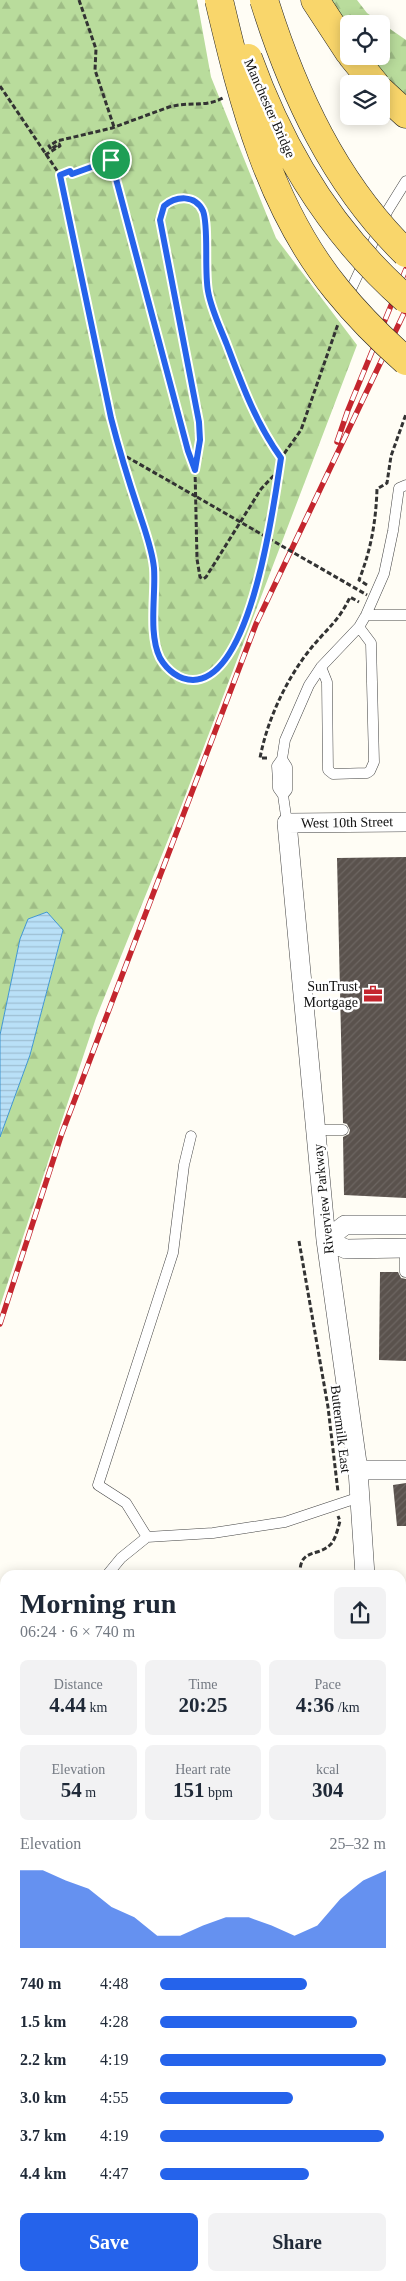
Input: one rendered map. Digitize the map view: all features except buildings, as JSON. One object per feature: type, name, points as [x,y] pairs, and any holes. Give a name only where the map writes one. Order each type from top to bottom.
[{"type":"main road","points":[[219,0],[241,92],[264,162],[298,233],[336,290],[374,332],[406,361]]},
{"type":"main road","name":"Manchester Bridge","points":[[227,0],[271,116],[298,170],[345,236],[406,300]]},
{"type":"main road","points":[[264,0],[278,44],[303,104],[324,146],[341,174],[363,203],[406,252]]},
{"type":"main road","points":[[315,0],[340,38]]},
{"type":"main road","points":[[359,65],[368,75]]},
{"type":"main road","points":[[390,99],[406,114]]},
{"type":"street","name":"West 10th Street","points":[[287,823],[406,822]]},
{"type":"street","name":"Riverview Parkway","points":[[287,823],[326,1240],[358,1470],[365,1570]]},
{"type":"street","points":[[405,1248],[346,1249],[326,1240],[346,1225],[406,1225]]},
{"type":"street","points":[[358,1470],[406,1470]]},
{"type":"lane","points":[[341,311],[388,210],[406,180]]},
{"type":"lane","points":[[287,823],[283,795],[278,788],[278,759],[309,685],[321,667],[359,627],[366,615],[384,574],[399,488],[406,484]]},
{"type":"lane","points":[[366,615],[406,615]]},
{"type":"lane","points":[[321,667],[327,682],[328,770],[333,774],[366,773],[370,771],[374,762],[371,643],[359,627]]},
{"type":"lane","points":[[316,1130],[343,1130]]},
{"type":"lane","points":[[147,1537],[126,1503],[98,1485],[173,1253],[184,1165],[191,1136]]},
{"type":"lane","points":[[405,1248],[406,1272]]},
{"type":"lane","points":[[111,1570],[121,1558],[147,1537],[214,1533],[285,1522],[360,1496]]},
{"type":"path","points":[[79,0],[96,49],[95,70],[114,127]]},
{"type":"path","points":[[0,86],[60,175],[120,452],[150,545],[154,567],[154,637],[160,657],[171,672],[186,679],[203,678],[220,666],[230,654],[248,616],[259,577],[281,458],[301,430],[336,334],[341,311]]},
{"type":"path","points":[[45,154],[60,146],[59,144],[51,149],[49,146],[57,141],[114,127],[179,104],[211,104]]},
{"type":"path","points":[[110,155],[188,451],[195,470]]},
{"type":"path","points":[[60,175],[70,171],[72,174],[111,160]]},
{"type":"path","points":[[279,469],[260,489],[222,553],[203,579],[198,574],[195,470],[200,440],[199,422],[160,220],[164,206],[176,199],[183,198],[194,201],[203,211],[206,274],[212,306],[257,421],[281,458]]},
{"type":"path","points":[[278,759],[260,758],[263,743],[289,681],[309,650],[341,615],[350,597],[363,604],[372,587],[359,580],[372,541],[378,489],[387,483],[391,456],[406,414]]},
{"type":"path","points":[[120,452],[367,595]]},
{"type":"path","name":"Buttermilk East","points":[[300,1241],[328,1407],[339,1496],[334,1505],[340,1521],[331,1544],[322,1550],[311,1552],[304,1558],[300,1570]]},
{"type":"green space","points":[[0,0],[197,0],[211,77],[276,238],[357,345],[176,820],[96,1018],[0,1306],[0,1137],[30,1055],[63,931],[47,912],[28,919],[20,939],[0,1035]]},
{"type":"green space","points":[[325,0],[357,0],[370,15],[340,15],[340,22]]},
{"type":"green space","points":[[390,29],[406,40],[406,100],[390,82],[390,75],[383,75],[374,65],[390,65]]},
{"type":"water","points":[[47,912],[63,930],[30,1055],[0,1137],[0,1035],[20,939],[28,919]]},
{"type":"railway","points":[[337,442],[348,410],[406,269]]},
{"type":"railway","points":[[0,1324],[62,1133],[256,624],[406,309]]},
{"type":"place","name":"SunTrust Mortgage","points":[[373,994]]},
{"type":"route","points":[[111,160],[188,451],[195,470],[200,440],[199,422],[169,275],[160,220],[164,206],[176,199],[183,198],[189,198],[194,201],[203,211],[206,274],[212,306],[257,421],[281,458],[259,577],[248,616],[230,654],[220,666],[211,674],[194,680],[178,677],[171,672],[160,657],[154,637],[154,567],[150,545],[111,418],[60,175],[70,171],[72,174],[111,160]]}]
